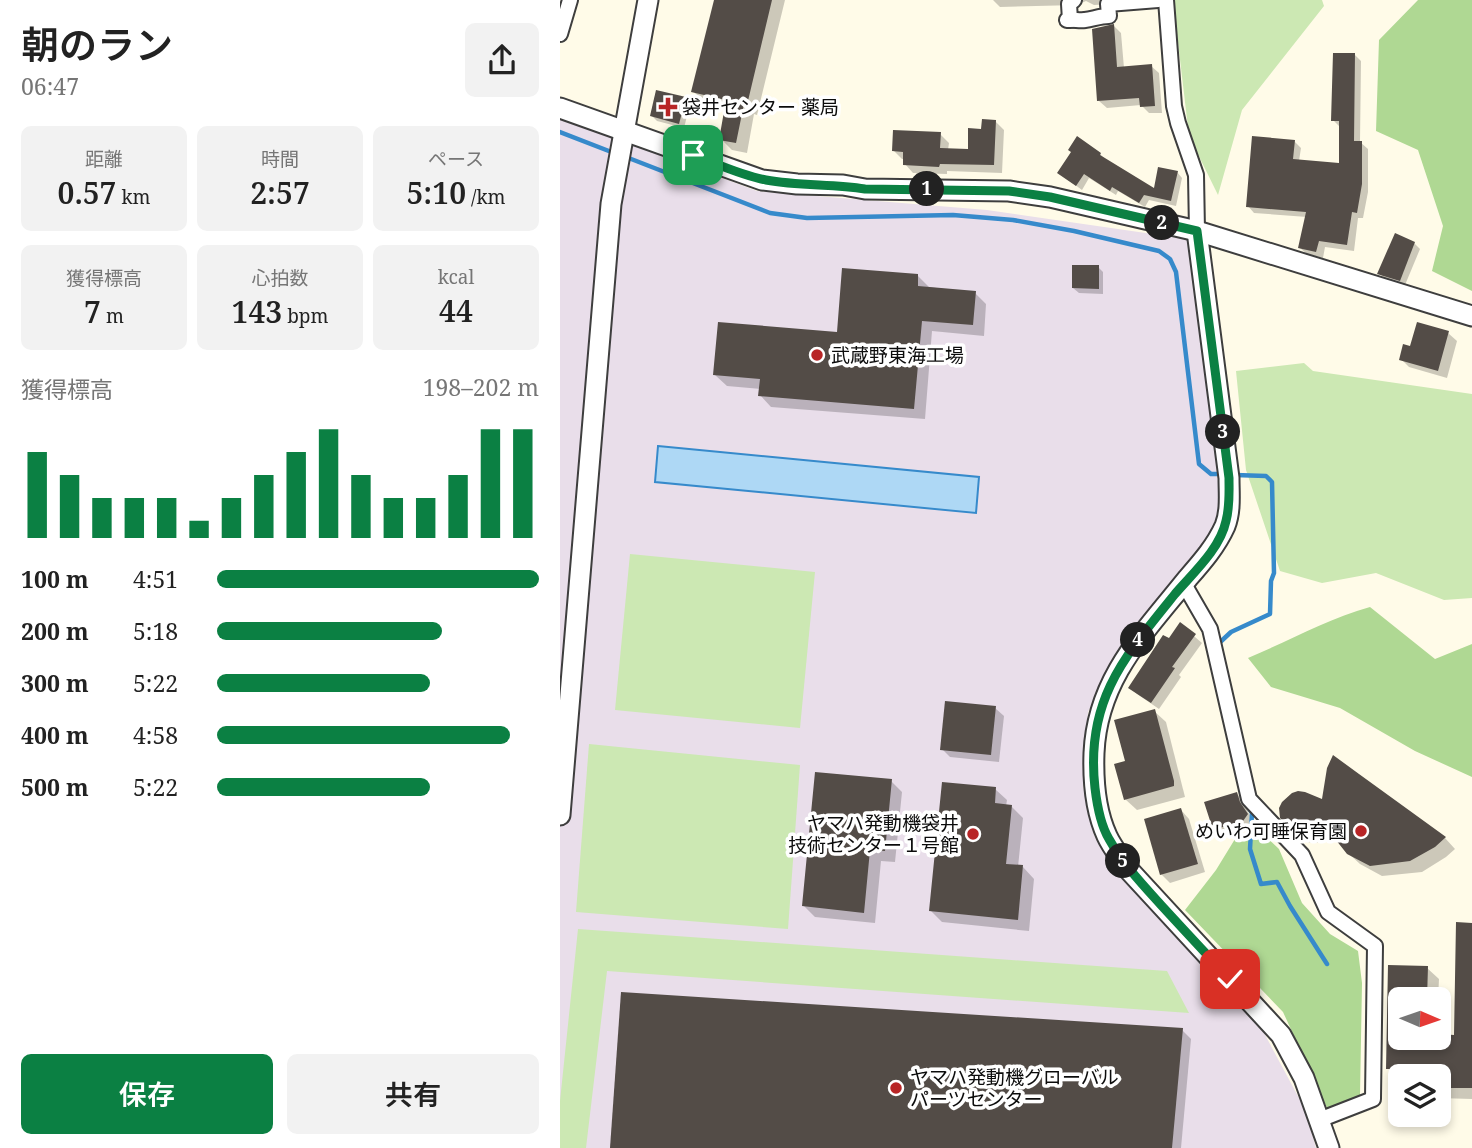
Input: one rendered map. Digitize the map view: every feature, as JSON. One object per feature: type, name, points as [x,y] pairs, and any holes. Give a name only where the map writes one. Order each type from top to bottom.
[{"type":"street","points":[[560,34],[570,0]]},
{"type":"street","points":[[560,815],[611,204],[648,0]]},
{"type":"street","points":[[1074,0],[1069,4],[1069,20],[1083,21],[1109,16],[1106,2],[1158,0]]},
{"type":"street","points":[[1166,0],[1174,107],[1196,175],[1197,231],[1230,502],[1226,524],[1214,547],[1131,649],[1102,703],[1095,737],[1097,805],[1107,837],[1127,868],[1281,1035],[1304,1078],[1329,1148]]},
{"type":"street","points":[[560,108],[762,180],[865,189],[1009,191],[1050,197],[1197,231],[1472,316]]},
{"type":"street","points":[[1184,584],[1210,629],[1249,799],[1301,855],[1328,912],[1376,946],[1373,1099],[1319,1120]]},
{"type":"shaded area","points":[[560,117],[757,191],[987,210],[1187,239],[1217,457],[1219,511],[1212,536],[1115,657],[1088,712],[1083,786],[1094,835],[1113,868],[1264,1033],[1306,1111],[1316,1148],[560,1148]]},
{"type":"green space","points":[[1173,0],[1322,0],[1324,6],[1242,110],[1218,195],[1189,136]]},
{"type":"green space","points":[[1418,0],[1472,0],[1472,291],[1432,271],[1443,226],[1418,150],[1376,131],[1379,40]]},
{"type":"green space","points":[[1304,363],[1313,371],[1472,394],[1472,598],[1444,600],[1376,573],[1322,583],[1280,571],[1246,470],[1236,371]]},
{"type":"green space","points":[[630,554],[815,572],[800,728],[615,710]]},
{"type":"green space","points":[[1370,607],[1435,659],[1472,644],[1472,777],[1415,751],[1340,708],[1271,687],[1248,658],[1323,624]]},
{"type":"green space","points":[[589,744],[800,765],[788,929],[576,912]]},
{"type":"green space","points":[[1264,835],[1279,849],[1302,903],[1330,934],[1358,951],[1362,983],[1360,1096],[1328,1110],[1283,1012],[1185,910],[1216,870],[1235,839]]},
{"type":"green space","points":[[578,929],[1167,971],[1189,1013],[607,971],[586,1148],[560,1148],[560,1101]]},
{"type":"water","points":[[658,446],[979,477],[976,513],[655,482]]},
{"type":"building","points":[[714,0],[772,0],[736,143],[719,140],[726,100],[691,92]]},
{"type":"building","points":[[1114,24],[1117,67],[1152,64],[1155,106],[1140,107],[1139,98],[1097,101],[1092,29]]},
{"type":"building","points":[[1333,53],[1355,53],[1354,141],[1362,141],[1362,184],[1357,213],[1352,212],[1347,245],[1319,241],[1316,252],[1298,248],[1306,212],[1246,207],[1252,136],[1295,140],[1293,159],[1339,163],[1339,121],[1331,121]]},
{"type":"building","name":"袋井センター 薬局","points":[[656,90],[686,97],[679,124],[650,116]]},
{"type":"building","points":[[982,119],[996,120],[994,165],[903,165],[903,152],[892,151],[893,130],[941,132],[940,148],[968,149],[968,128],[981,129]]},
{"type":"building","points":[[1077,136],[1101,153],[1100,155],[1154,188],[1158,167],[1178,171],[1171,201],[1144,195],[1139,203],[1112,187],[1110,191],[1084,174],[1076,186],[1057,173],[1071,152],[1068,150]]},
{"type":"building","points":[[1395,233],[1415,242],[1400,281],[1377,274]]},
{"type":"building","points":[[1072,265],[1099,265],[1099,289],[1072,288]]},
{"type":"building","name":"武蔵野東海工場","points":[[842,268],[918,274],[918,286],[976,291],[973,325],[922,321],[914,409],[758,396],[760,379],[713,375],[718,322],[837,332]]},
{"type":"building","points":[[1417,322],[1449,331],[1438,371],[1399,360],[1403,344],[1410,346]]},
{"type":"building","points":[[1180,622],[1196,634],[1151,703],[1128,688],[1163,635],[1169,638]]},
{"type":"building","points":[[945,701],[996,706],[991,755],[940,750]]},
{"type":"building","points":[[1155,709],[1174,786],[1124,800],[1114,764],[1125,761],[1114,720]]},
{"type":"building","points":[[1333,755],[1446,837],[1435,847],[1410,861],[1370,866],[1347,854],[1321,821],[1304,833],[1294,832],[1280,818],[1279,808],[1282,802],[1298,791],[1322,799],[1327,768]]},
{"type":"building","points":[[815,772],[892,779],[885,851],[870,850],[864,913],[802,906]]},
{"type":"building","name":"ヤマハ発動機袋井 技術センター１号館","points":[[942,782],[996,787],[995,803],[1012,805],[1006,864],[1023,865],[1018,920],[929,911]]},
{"type":"building","points":[[1237,792],[1248,814],[1243,821],[1213,830],[1204,802]]},
{"type":"building","points":[[1181,808],[1198,864],[1160,875],[1144,819]]},
{"type":"building","points":[[1456,922],[1472,923],[1472,1088],[1451,1088],[1451,1064],[1388,1064],[1386,1069],[1388,965],[1428,966],[1427,987],[1388,987],[1388,1050],[1451,1050],[1451,1035],[1454,1035]]},
{"type":"building","name":"ヤマハ発動機グローバル パーツセンター","points":[[621,992],[1183,1028],[1172,1148],[610,1148]]},
{"type":"waterway","points":[[560,132],[614,153]]},
{"type":"waterway","points":[[626,157],[770,213],[807,218],[953,215],[1013,220],[1159,251],[1170,259],[1176,272],[1199,464],[1211,474],[1223,474]]},
{"type":"waterway","points":[[1216,646],[1231,632],[1270,614],[1271,581],[1274,573],[1272,482],[1266,476],[1235,475]]},
{"type":"waterway","points":[[1249,808],[1252,813],[1250,849],[1261,884],[1277,882],[1327,964]]},
{"type":"place","name":"袋井センター 薬局","points":[[668,107]]},
{"type":"place","name":"武蔵野東海工場","points":[[817,355]]},
{"type":"place","name":"めいわ可睡保育園","points":[[1361,831]]},
{"type":"place","name":"ヤマハ発動機袋井 技術センター１号館","points":[[973,834]]},
{"type":"place","name":"ヤマハ発動機グローバル パーツセンター","points":[[896,1088]]},
{"type":"route","points":[[693,155],[762,180],[865,189],[1009,191],[1050,197],[1197,231],[1229,478],[1230,502],[1226,524],[1214,547],[1131,649],[1116,674],[1102,703],[1095,737],[1094,774],[1097,805],[1107,837],[1127,868],[1230,979]]}]
